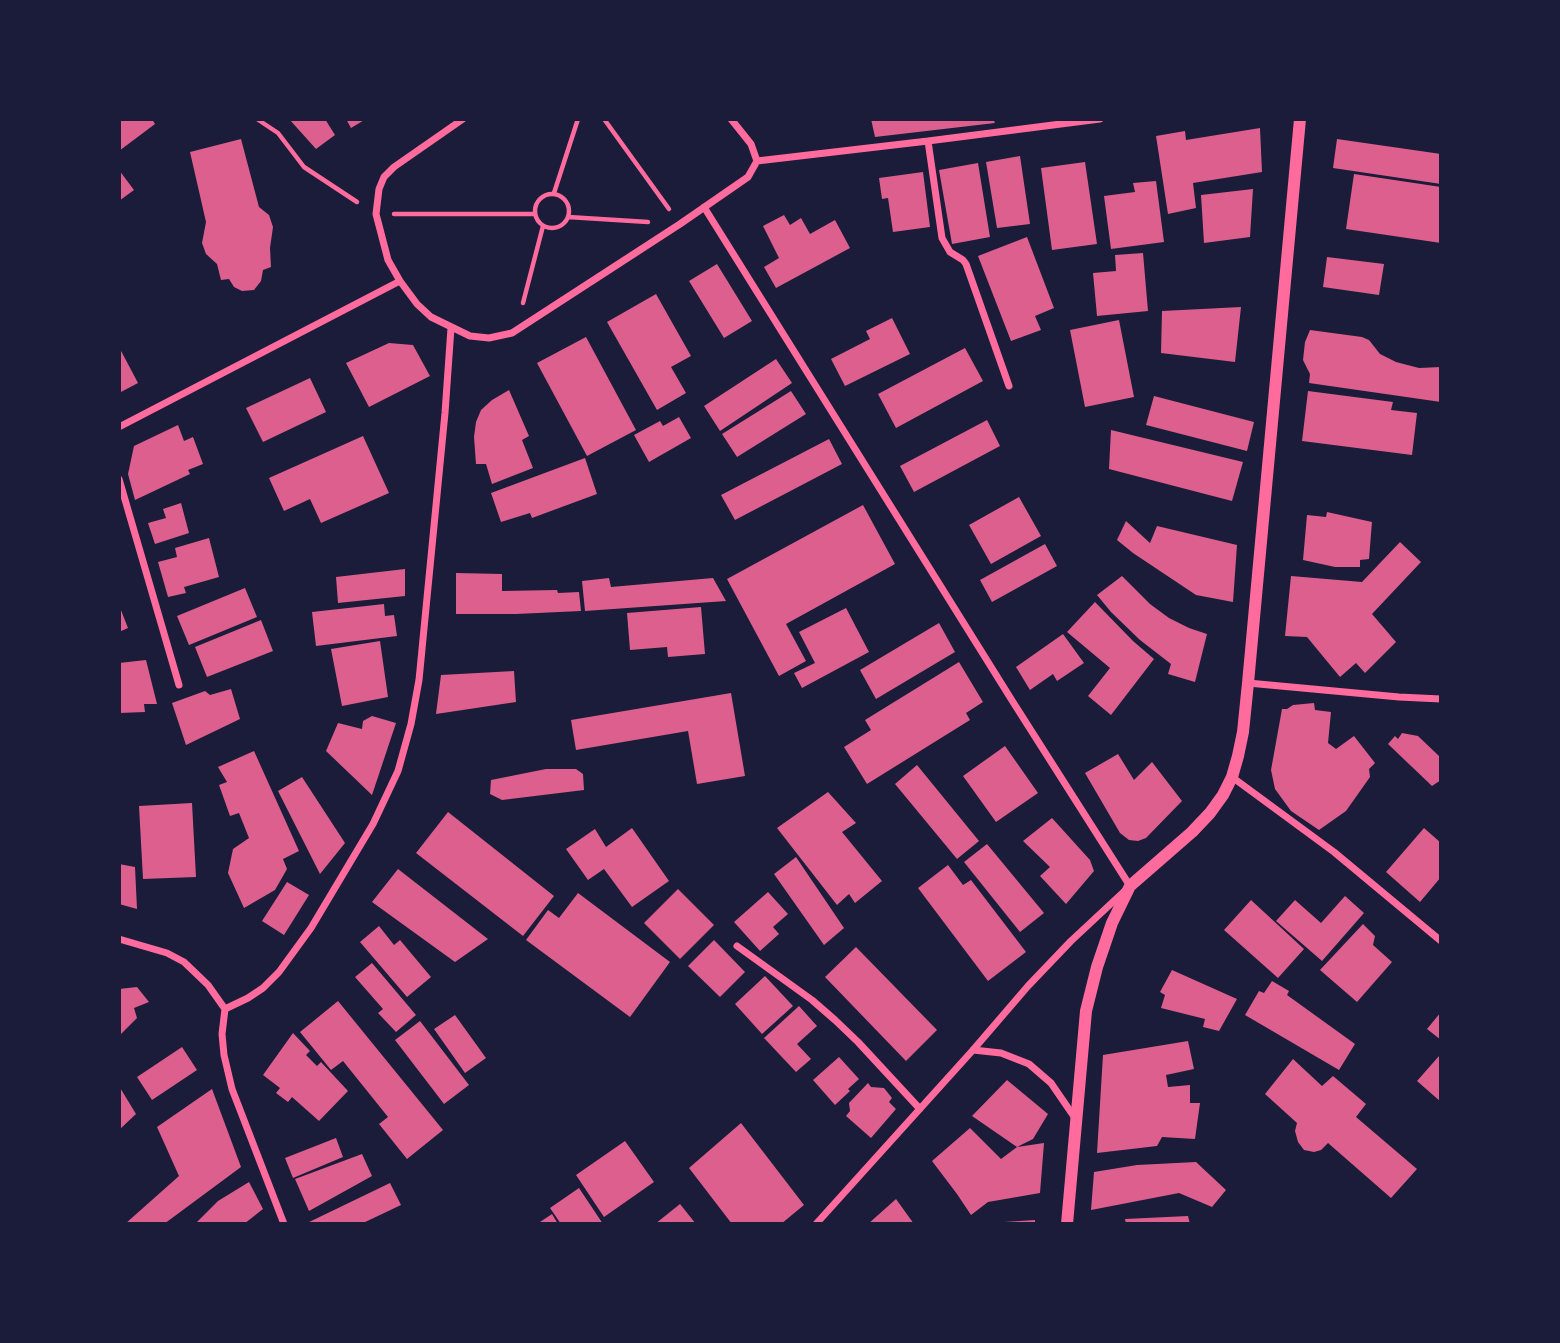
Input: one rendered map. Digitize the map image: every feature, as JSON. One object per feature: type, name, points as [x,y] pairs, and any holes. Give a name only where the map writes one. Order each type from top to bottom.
[{"type":"street","points":[[463,119],[394,167],[384,177],[379,189],[376,214],[388,260],[417,304],[431,317],[452,328],[470,336],[489,338],[512,333],[748,177],[757,161],[751,144],[731,119]]},
{"type":"street","points":[[757,161],[1100,119]]},
{"type":"street","points":[[816,1224],[1071,941],[1210,813],[1232,777],[1243,732],[1300,119]]},
{"type":"street","points":[[928,141],[942,238],[950,252],[965,264],[1009,386]]},
{"type":"street","points":[[704,207],[1130,886]]},
{"type":"street","points":[[119,428],[400,281]]},
{"type":"street","points":[[225,1009],[263,988],[279,972],[311,928],[373,824],[398,771],[419,680],[452,328]]},
{"type":"street","points":[[119,478],[179,685]]},
{"type":"street","points":[[1248,683],[1441,699]]},
{"type":"street","points":[[1232,777],[1334,852],[1441,941]]},
{"type":"street","points":[[1067,1224],[1086,1011],[1112,923],[1130,886]]},
{"type":"street","points":[[119,939],[167,953],[184,962],[208,985],[225,1009],[222,1034],[232,1089],[284,1224]]},
{"type":"street","points":[[737,946],[812,1000],[835,1020],[920,1109]]},
{"type":"street","points":[[973,1050],[1001,1053],[1029,1064],[1051,1083],[1075,1118]]},
{"type":"path","points":[[257,119],[278,133],[304,167],[376,214],[535,214]]},
{"type":"path","points":[[554,193],[578,119]]},
{"type":"path","points":[[604,119],[680,224]]},
{"type":"path","points":[[554,193],[564,198],[569,206],[565,222],[555,228],[543,226],[535,214],[534,208],[543,195],[554,193]]},
{"type":"path","points":[[568,217],[680,224]]},
{"type":"path","points":[[512,333],[522,308],[543,226]]},
{"type":"building","points":[[119,119],[152,119],[155,124],[119,151]]},
{"type":"building","points":[[289,119],[325,119],[335,135],[316,149]]},
{"type":"building","points":[[346,119],[366,119],[351,128]]},
{"type":"building","points":[[871,119],[993,119],[995,123],[875,137]]},
{"type":"building","points":[[1260,128],[1262,172],[1193,183],[1196,208],[1168,214],[1156,136],[1185,131],[1186,140]]},
{"type":"building","points":[[241,139],[259,207],[269,215],[273,227],[271,267],[263,270],[261,281],[254,290],[242,291],[234,287],[229,279],[221,280],[217,264],[206,254],[202,243],[206,222],[190,152]]},
{"type":"building","points":[[1337,139],[1441,154],[1441,184],[1333,168]]},
{"type":"building","points":[[1020,156],[1030,224],[997,228],[986,162]]},
{"type":"building","points":[[1085,162],[1097,244],[1052,250],[1041,168]]},
{"type":"building","points":[[978,163],[990,237],[952,244],[939,170]]},
{"type":"building","points":[[119,170],[134,190],[119,201]]},
{"type":"building","points":[[923,172],[930,227],[893,232],[888,198],[882,199],[879,178]]},
{"type":"building","points":[[1354,174],[1441,187],[1441,243],[1346,229]]},
{"type":"building","points":[[1156,181],[1164,242],[1111,249],[1104,196],[1135,192],[1133,183]]},
{"type":"building","points":[[1253,189],[1250,237],[1204,243],[1201,195]]},
{"type":"building","points":[[784,215],[790,225],[801,218],[810,234],[835,220],[850,248],[776,288],[764,267],[779,258],[763,226]]},
{"type":"building","points":[[1027,237],[1054,308],[1035,316],[1041,330],[1011,341],[978,256]]},
{"type":"building","points":[[1143,253],[1148,311],[1097,316],[1093,273],[1116,271],[1115,255]]},
{"type":"building","points":[[1327,257],[1384,264],[1379,295],[1323,287]]},
{"type":"building","points":[[717,264],[752,321],[724,338],[689,281]]},
{"type":"building","points":[[656,294],[691,356],[671,367],[686,393],[657,410],[607,322]]},
{"type":"building","points":[[1241,307],[1235,362],[1161,353],[1162,311]]},
{"type":"building","points":[[892,318],[910,354],[845,386],[831,359],[870,339],[866,331]]},
{"type":"building","points":[[1119,320],[1134,397],[1085,407],[1070,330]]},
{"type":"building","points":[[1310,330],[1362,337],[1369,340],[1380,354],[1396,362],[1419,368],[1441,367],[1441,402],[1309,383],[1310,374],[1303,360],[1305,342]]},
{"type":"building","points":[[586,337],[636,430],[587,456],[537,363]]},
{"type":"building","points":[[389,343],[413,345],[430,376],[369,407],[346,363]]},
{"type":"building","points":[[119,347],[138,383],[119,393]]},
{"type":"building","points":[[965,348],[983,381],[896,428],[878,394]]},
{"type":"building","points":[[776,359],[792,383],[720,431],[704,406]]},
{"type":"building","points":[[310,378],[326,412],[263,442],[246,408]]},
{"type":"building","points":[[509,390],[529,436],[522,440],[533,468],[492,484],[486,464],[476,464],[476,422],[481,410]]},
{"type":"building","points":[[791,391],[806,414],[737,457],[722,434]]},
{"type":"building","points":[[1308,391],[1393,402],[1391,410],[1417,413],[1412,455],[1302,441]]},
{"type":"building","points":[[1154,396],[1254,422],[1247,451],[1146,425]]},
{"type":"building","points":[[679,417],[691,438],[649,462],[634,435],[660,421],[663,426]]},
{"type":"building","points":[[987,420],[1000,446],[914,492],[900,466]]},
{"type":"building","points":[[178,425],[184,441],[193,437],[203,464],[188,470],[190,474],[135,500],[128,474],[134,446]]},
{"type":"building","points":[[1111,430],[1243,462],[1232,501],[1109,469]]},
{"type":"building","points":[[363,436],[389,493],[321,523],[310,499],[284,511],[269,478]]},
{"type":"building","points":[[829,439],[842,464],[735,520],[721,495]]},
{"type":"building","points":[[585,458],[597,494],[532,518],[530,513],[501,522],[491,493]]},
{"type":"building","points":[[1019,497],[1041,536],[991,564],[969,525]]},
{"type":"building","points":[[181,503],[189,533],[155,544],[148,523],[166,518],[163,509]]},
{"type":"building","points":[[863,505],[895,564],[786,624],[806,661],[779,676],[727,579]]},
{"type":"building","points":[[1327,512],[1372,522],[1369,559],[1360,560],[1360,567],[1335,567],[1303,560],[1307,515],[1326,517]]},
{"type":"building","points":[[1126,521],[1150,543],[1157,526],[1237,545],[1233,602],[1196,595],[1133,553],[1117,540]]},
{"type":"building","points":[[209,538],[219,577],[184,587],[186,593],[168,597],[158,562],[177,557],[175,548]]},
{"type":"building","points":[[1400,542],[1421,562],[1372,614],[1396,642],[1365,673],[1356,663],[1340,677],[1307,637],[1285,636],[1291,576],[1362,582]]},
{"type":"building","points":[[1045,544],[1057,566],[992,602],[980,580]]},
{"type":"building","points":[[405,569],[405,596],[338,603],[336,577]]},
{"type":"building","points":[[456,573],[502,574],[502,591],[579,592],[581,611],[456,614]]},
{"type":"building","points":[[1122,576],[1150,604],[1169,618],[1207,634],[1195,682],[1168,674],[1171,664],[1140,640],[1097,595]]},
{"type":"building","points":[[609,578],[611,587],[713,578],[726,601],[585,611],[582,581]]},
{"type":"building","points":[[245,588],[257,617],[189,645],[177,616]]},
{"type":"building","points":[[1095,602],[1154,659],[1111,715],[1088,696],[1110,668],[1067,632]]},
{"type":"building","points":[[384,604],[385,616],[394,615],[397,636],[316,646],[312,612]]},
{"type":"building","points":[[119,605],[128,628],[119,632]]},
{"type":"building","points":[[701,607],[705,654],[668,657],[667,647],[630,650],[627,613]]},
{"type":"building","points":[[846,608],[869,652],[802,688],[794,673],[815,663],[799,632]]},
{"type":"building","points":[[261,620],[273,651],[207,677],[195,647]]},
{"type":"building","points":[[939,623],[955,652],[876,699],[860,670]]},
{"type":"building","points":[[1063,634],[1084,663],[1057,681],[1053,674],[1030,690],[1016,667]]},
{"type":"building","points":[[380,641],[388,697],[342,706],[331,649]]},
{"type":"building","points":[[146,660],[157,704],[144,704],[145,712],[119,713],[119,663]]},
{"type":"building","points":[[959,662],[983,702],[966,713],[970,720],[867,784],[844,747],[871,730],[865,720]]},
{"type":"building","points":[[514,671],[516,702],[436,714],[441,675]]},
{"type":"building","points":[[231,689],[240,719],[186,745],[172,703],[205,691],[210,695]]},
{"type":"building","points":[[731,693],[745,776],[697,784],[688,731],[576,750],[571,720]]},
{"type":"building","points":[[1314,703],[1315,710],[1331,712],[1328,743],[1336,749],[1354,736],[1375,763],[1369,769],[1370,777],[1346,811],[1319,830],[1291,811],[1275,789],[1271,770],[1282,709]]},
{"type":"building","points":[[372,716],[396,723],[372,795],[326,751],[338,723],[362,729],[363,721]]},
{"type":"building","points":[[1402,733],[1418,736],[1439,756],[1441,754],[1441,780],[1432,786],[1388,744],[1395,736],[1398,739]]},
{"type":"building","points":[[1005,746],[1038,793],[996,822],[963,776]]},
{"type":"building","points":[[254,751],[299,851],[283,859],[287,869],[275,890],[244,908],[228,873],[233,849],[249,838],[239,813],[230,816],[219,785],[227,782],[218,767]]},
{"type":"building","points":[[1118,754],[1134,780],[1152,762],[1182,801],[1146,838],[1138,841],[1129,840],[1120,833],[1085,773]]},
{"type":"building","points":[[917,765],[979,841],[957,859],[895,784]]},
{"type":"building","points":[[546,769],[576,769],[583,774],[584,790],[502,800],[490,794],[491,780]]},
{"type":"building","points":[[302,777],[345,843],[320,874],[278,791]]},
{"type":"building","points":[[828,792],[856,823],[842,832],[882,881],[855,903],[849,894],[837,905],[777,828]]},
{"type":"building","points":[[192,803],[196,877],[143,879],[139,806]]},
{"type":"building","points":[[448,812],[554,896],[523,936],[416,853]]},
{"type":"building","points":[[1052,818],[1090,860],[1094,871],[1066,904],[1040,876],[1050,867],[1023,841]]},
{"type":"building","points":[[632,828],[669,881],[632,907],[604,869],[588,880],[566,849],[595,829],[606,847]]},
{"type":"building","points":[[1424,828],[1441,843],[1441,877],[1420,902],[1386,872]]},
{"type":"building","points":[[987,844],[1044,913],[1020,932],[964,862]]},
{"type":"building","points":[[796,857],[844,928],[824,945],[774,874]]},
{"type":"building","points":[[119,864],[135,867],[137,909],[119,904]]},
{"type":"building","points":[[948,865],[963,885],[971,880],[1026,952],[988,981],[918,888]]},
{"type":"building","points":[[398,869],[488,939],[455,962],[372,902]]},
{"type":"building","points":[[287,882],[309,895],[284,935],[262,921]]},
{"type":"building","points":[[678,889],[714,925],[680,959],[644,923]]},
{"type":"building","points":[[768,892],[788,914],[773,927],[779,934],[760,951],[734,922]]},
{"type":"building","points":[[578,893],[670,962],[630,1017],[526,940],[548,910],[559,918]]},
{"type":"building","points":[[1345,896],[1364,913],[1322,961],[1276,921],[1295,900],[1321,923]]},
{"type":"building","points":[[1251,900],[1304,949],[1278,978],[1224,930]]},
{"type":"building","points":[[1363,924],[1375,936],[1373,945],[1392,962],[1357,1002],[1320,970]]},
{"type":"building","points":[[379,926],[394,945],[400,940],[431,977],[407,997],[360,942]]},
{"type":"building","points":[[714,940],[745,972],[720,997],[688,966]]},
{"type":"building","points":[[856,947],[937,1030],[906,1061],[825,977]]},
{"type":"building","points":[[372,963],[416,1015],[396,1032],[378,1013],[383,1009],[355,977]]},
{"type":"building","points":[[1172,970],[1237,999],[1219,1031],[1203,1027],[1205,1019],[1161,1008],[1165,995],[1160,992]]},
{"type":"building","points":[[765,976],[793,1006],[762,1034],[735,1004]]},
{"type":"building","points":[[1272,981],[1289,991],[1287,995],[1355,1044],[1339,1070],[1245,1015],[1259,991],[1264,993]]},
{"type":"building","points":[[137,987],[149,1002],[134,1008],[137,1018],[119,1036],[119,989]]},
{"type":"building","points":[[338,1001],[443,1130],[407,1159],[379,1124],[388,1117],[343,1061],[331,1070],[300,1032]]},
{"type":"building","points":[[799,1006],[817,1026],[797,1044],[811,1059],[796,1072],[764,1038]]},
{"type":"building","points":[[1441,1012],[1441,1040],[1427,1029]]},
{"type":"building","points":[[455,1015],[486,1058],[465,1073],[434,1029]]},
{"type":"building","points":[[420,1021],[469,1085],[444,1104],[395,1040]]},
{"type":"building","points":[[293,1033],[310,1051],[306,1055],[317,1066],[321,1062],[348,1091],[319,1121],[292,1097],[288,1102],[276,1093],[280,1088],[263,1075]]},
{"type":"building","points":[[1188,1041],[1194,1069],[1166,1075],[1168,1087],[1190,1085],[1190,1103],[1200,1103],[1195,1139],[1162,1137],[1157,1146],[1097,1153],[1103,1055]]},
{"type":"building","points":[[182,1047],[197,1070],[152,1100],[137,1077]]},
{"type":"building","points":[[1439,1056],[1441,1058],[1441,1102],[1417,1081]]},
{"type":"building","points":[[839,1057],[859,1079],[835,1105],[813,1080]]},
{"type":"building","points":[[1293,1059],[1322,1086],[1333,1076],[1366,1104],[1356,1117],[1417,1169],[1391,1198],[1328,1143],[1321,1150],[1314,1152],[1304,1150],[1298,1142],[1295,1131],[1297,1123],[1265,1094]]},
{"type":"building","points":[[1007,1080],[1048,1114],[1033,1139],[1017,1147],[972,1116]]},
{"type":"building","points":[[868,1083],[871,1087],[884,1088],[892,1098],[889,1102],[896,1109],[871,1138],[846,1116],[850,1111],[849,1103]]},
{"type":"building","points":[[119,1086],[136,1114],[119,1130]]},
{"type":"building","points":[[212,1089],[241,1167],[164,1224],[125,1224],[179,1176],[157,1127]]},
{"type":"building","points":[[741,1123],[804,1205],[781,1224],[732,1224],[689,1168]]},
{"type":"building","points":[[970,1128],[1001,1159],[1017,1147],[1044,1143],[1040,1193],[988,1202],[971,1215],[932,1161]]},
{"type":"building","points":[[336,1138],[343,1157],[293,1178],[285,1158]]},
{"type":"building","points":[[625,1141],[654,1182],[604,1217],[576,1175]]},
{"type":"building","points":[[362,1154],[372,1176],[309,1211],[295,1179]]},
{"type":"building","points":[[1196,1162],[1226,1190],[1212,1207],[1179,1193],[1091,1210],[1094,1172],[1137,1165]]},
{"type":"building","points":[[249,1182],[263,1209],[244,1224],[195,1224],[218,1201]]},
{"type":"building","points":[[390,1183],[401,1205],[361,1224],[305,1224]]},
{"type":"building","points":[[579,1188],[603,1224],[561,1224],[550,1208]]},
{"type":"building","points":[[896,1199],[914,1224],[868,1224]]},
{"type":"building","points":[[680,1204],[696,1224],[655,1224]]},
{"type":"building","points":[[552,1214],[558,1224],[537,1224]]},
{"type":"building","points":[[1188,1216],[1190,1224],[1126,1224],[1125,1219]]},
{"type":"building","points":[[1035,1220],[1035,1224],[1004,1224],[1004,1222]]}]
